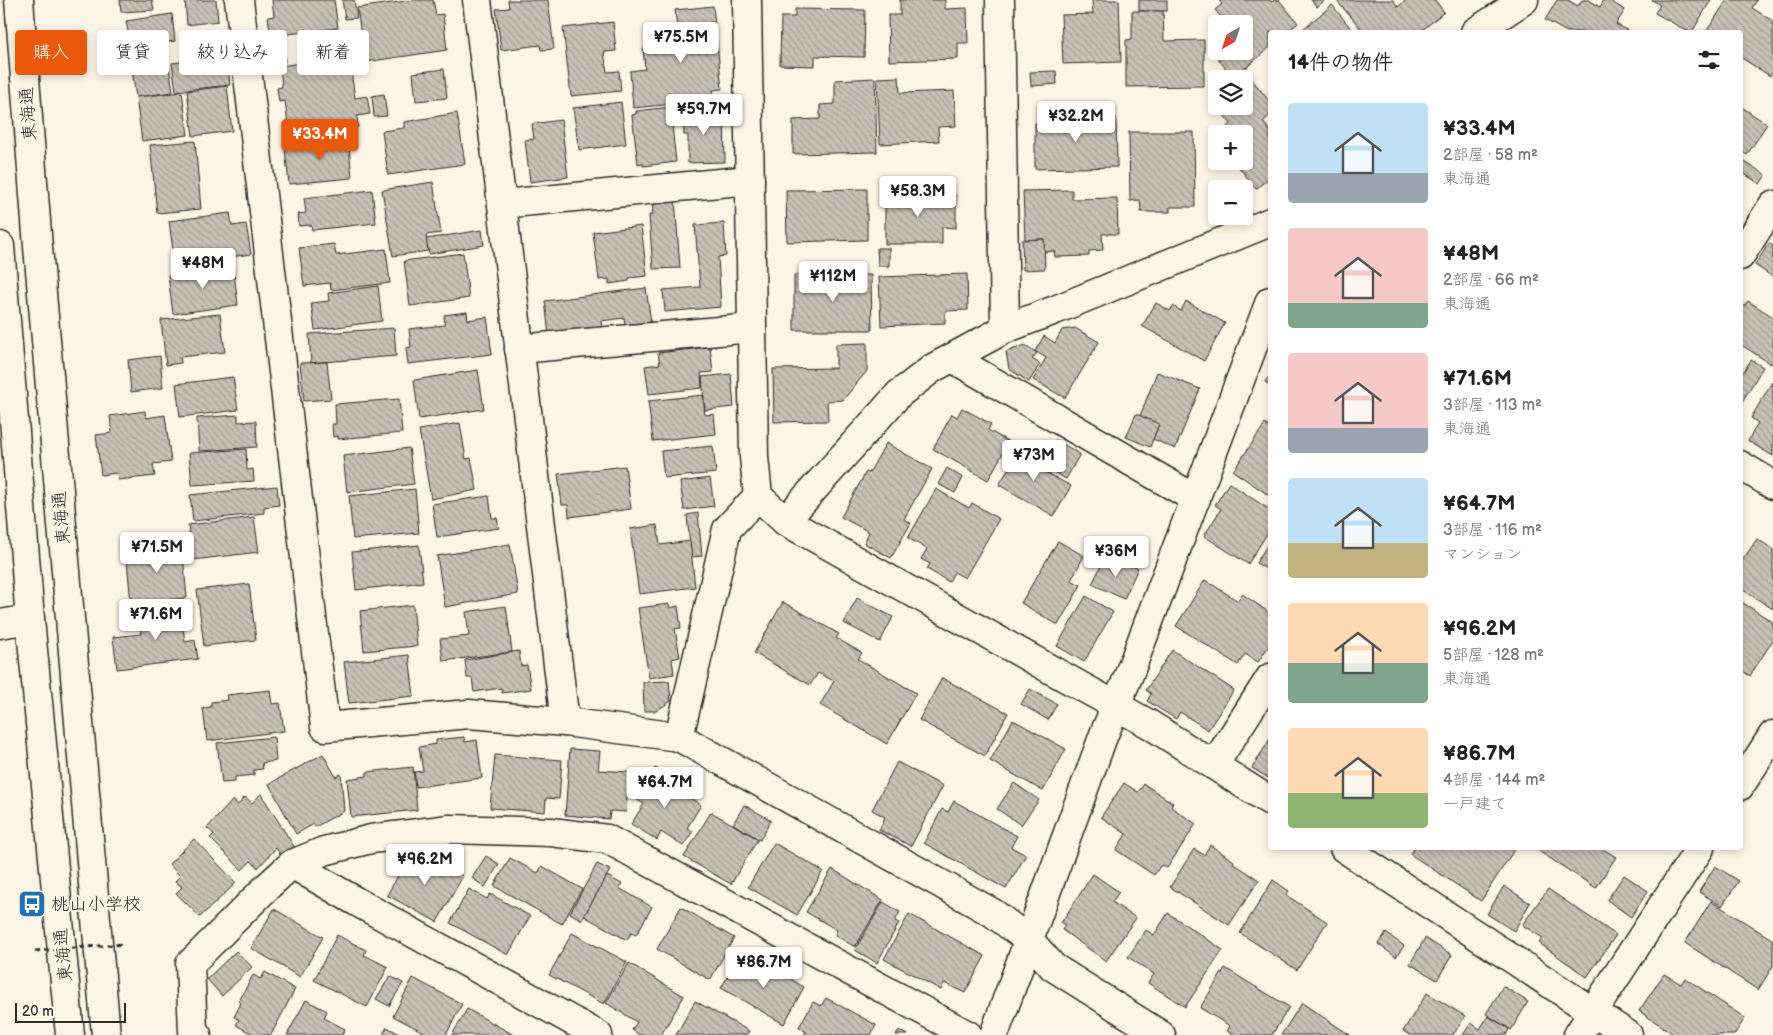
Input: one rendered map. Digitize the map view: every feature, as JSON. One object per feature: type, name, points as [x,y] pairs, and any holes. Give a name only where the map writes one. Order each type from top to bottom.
[{"type":"street","name":"東海通","points":[[19,0],[38,246],[106,1035]]},
{"type":"street","points":[[239,0],[325,727],[469,714],[565,722],[679,737],[993,913],[1030,941],[1053,967],[1161,1035]]},
{"type":"street","points":[[477,0],[565,722]]},
{"type":"street","points":[[747,0],[754,457],[758,496],[785,521],[1074,683],[1117,705],[1268,800]]},
{"type":"street","points":[[1000,0],[1005,329]]},
{"type":"street","points":[[1478,30],[1524,0]]},
{"type":"street","points":[[502,204],[750,180]]},
{"type":"street","points":[[1743,251],[1773,205]]},
{"type":"street","points":[[785,521],[899,394],[933,368],[1005,329],[1268,223]]},
{"type":"street","name":"東海通","points":[[0,246],[30,619],[70,1035]]},
{"type":"street","points":[[994,1035],[1030,941],[1104,734],[1117,705],[1268,307]]},
{"type":"street","points":[[519,350],[752,328]]},
{"type":"street","points":[[952,358],[1196,499]]},
{"type":"street","points":[[1743,467],[1773,485]]},
{"type":"street","points":[[679,737],[726,529],[758,496]]},
{"type":"street","points":[[0,624],[30,619]]},
{"type":"street","points":[[1214,765],[1268,681]]},
{"type":"street","points":[[1743,781],[1773,735]]},
{"type":"street","points":[[197,1035],[193,1031],[190,964],[292,864],[324,851],[370,839],[450,829],[551,832],[607,839],[968,1035]]},
{"type":"street","points":[[1351,850],[1586,1024],[1628,1035]]},
{"type":"street","points":[[1586,1024],[1699,850]]},
{"type":"street","points":[[292,864],[598,1035]]},
{"type":"path","points":[[35,951],[124,944]]},
{"type":"building","points":[[120,0],[152,0],[154,10],[121,12]]},
{"type":"building","points":[[185,0],[216,0],[218,21],[187,25]]},
{"type":"building","points":[[272,0],[334,0],[338,28],[297,30],[297,33],[287,34],[287,30],[270,30],[268,17],[274,16]]},
{"type":"building","points":[[342,0],[354,0],[357,18],[345,19]]},
{"type":"building","points":[[413,0],[433,0],[436,15],[443,14],[447,50],[369,61],[369,30],[360,30],[357,8]]},
{"type":"building","points":[[508,0],[548,0],[554,49],[541,50],[540,45],[501,50],[496,9],[509,8]]},
{"type":"building","points":[[900,0],[945,0],[945,9],[967,8],[968,43],[958,43],[958,59],[889,61],[888,15],[900,15]]},
{"type":"building","points":[[1092,0],[1119,0],[1121,62],[1063,64],[1061,15],[1093,14]]},
{"type":"building","points":[[1139,0],[1167,0],[1167,11],[1139,11]]},
{"type":"building","points":[[1219,0],[1270,0],[1272,2],[1279,0],[1298,23],[1289,30],[1268,30],[1268,49],[1243,70],[1227,70],[1219,60],[1253,60],[1253,15],[1219,15],[1215,10],[1222,4]]},
{"type":"building","points":[[1311,0],[1325,0],[1317,7]]},
{"type":"building","points":[[1336,0],[1393,0],[1398,7],[1406,0],[1435,0],[1444,12],[1422,30],[1362,30]]},
{"type":"building","points":[[1557,0],[1568,0],[1578,6],[1582,0],[1589,0],[1600,7],[1604,0],[1608,0],[1625,10],[1616,24],[1626,30],[1563,30],[1545,20]]},
{"type":"building","points":[[1652,0],[1711,0],[1693,30],[1685,30],[1655,13],[1660,5]]},
{"type":"building","points":[[1727,0],[1757,0],[1752,8],[1773,21],[1773,72],[1770,76],[1743,59],[1743,30],[1707,30]]},
{"type":"building","points":[[1332,5],[1352,30],[1304,30]]},
{"type":"building","points":[[713,6],[722,89],[713,90],[714,100],[633,108],[630,71],[645,69],[643,49],[679,46],[675,10]]},
{"type":"building","points":[[795,9],[865,10],[864,57],[815,56],[815,66],[780,65],[781,17],[795,17]]},
{"type":"building","points":[[1132,11],[1163,11],[1164,41],[1204,40],[1204,86],[1126,87],[1126,40],[1132,39]]},
{"type":"building","points":[[172,14],[175,41],[169,42],[169,30],[128,30],[126,21]]},
{"type":"building","points":[[613,22],[616,51],[604,52],[607,72],[619,71],[621,91],[571,96],[563,28]]},
{"type":"building","points":[[179,62],[179,75],[229,75],[230,85],[176,91],[172,63]]},
{"type":"building","points":[[297,64],[297,75],[352,75],[355,98],[367,96],[370,114],[357,116],[358,127],[316,134],[315,130],[289,133],[285,101],[279,102],[277,88],[282,87],[281,75],[287,75],[287,65]]},
{"type":"building","points":[[169,65],[173,92],[136,97],[133,75],[169,75]]},
{"type":"building","points":[[444,69],[447,98],[416,101],[413,73]]},
{"type":"building","points":[[1056,71],[1057,84],[1031,86],[1030,72]]},
{"type":"building","points":[[899,77],[900,93],[954,91],[956,126],[938,127],[939,141],[880,144],[877,78]]},
{"type":"building","points":[[875,78],[877,152],[793,154],[793,120],[820,119],[820,105],[835,104],[835,80]]},
{"type":"building","points":[[1253,81],[1268,100],[1268,117],[1263,122],[1268,128],[1268,179],[1256,189],[1253,185],[1253,180],[1249,180],[1241,170],[1253,170],[1253,125],[1230,125],[1231,124],[1224,115],[1253,115]]},
{"type":"building","points":[[227,86],[232,131],[193,136],[187,91]]},
{"type":"building","points":[[182,92],[188,135],[142,141],[136,97]]},
{"type":"building","points":[[384,94],[387,116],[374,117],[372,96]]},
{"type":"building","points":[[621,102],[626,144],[579,150],[573,108]]},
{"type":"building","points":[[670,107],[676,162],[643,166],[643,163],[638,164],[632,115],[636,114],[636,111]]},
{"type":"building","points":[[705,107],[705,114],[724,113],[725,162],[688,163],[688,135],[684,135],[683,108]]},
{"type":"building","points":[[1743,108],[1767,124],[1747,155],[1743,152]]},
{"type":"building","points":[[457,113],[465,164],[388,175],[382,131],[404,128],[404,122]]},
{"type":"building","points":[[1051,117],[1116,117],[1117,167],[1035,169],[1035,123],[1051,123]]},
{"type":"building","points":[[561,120],[568,177],[530,182],[525,140],[534,139],[532,124]]},
{"type":"building","points":[[1129,132],[1194,132],[1195,207],[1170,207],[1170,212],[1141,212],[1140,200],[1130,201]]},
{"type":"building","points":[[348,135],[352,178],[289,184],[285,149],[317,146],[316,138]]},
{"type":"building","points":[[195,141],[201,209],[157,213],[150,145]]},
{"type":"building","points":[[1743,161],[1766,175],[1760,184],[1743,173]]},
{"type":"building","points":[[433,182],[441,233],[426,235],[428,251],[393,256],[382,190]]},
{"type":"building","points":[[867,189],[867,240],[787,242],[786,190]]},
{"type":"building","points":[[372,190],[376,223],[312,230],[311,225],[299,226],[298,214],[306,213],[304,198]]},
{"type":"building","points":[[1072,190],[1072,199],[1117,198],[1118,234],[1102,234],[1103,250],[1089,251],[1089,256],[1055,257],[1054,251],[1044,252],[1044,239],[1025,240],[1023,191]]},
{"type":"building","points":[[885,195],[956,195],[956,228],[942,227],[942,244],[885,244]]},
{"type":"building","points":[[675,199],[680,268],[653,269],[649,215],[653,215],[652,201]]},
{"type":"building","points":[[230,213],[232,226],[246,224],[251,254],[175,265],[169,221]]},
{"type":"building","points":[[724,223],[726,256],[718,257],[721,307],[665,312],[663,290],[700,287],[695,225]]},
{"type":"building","points":[[641,226],[647,276],[629,278],[629,281],[609,284],[609,279],[599,280],[593,232]]},
{"type":"building","points":[[482,230],[484,245],[429,254],[426,239]]},
{"type":"building","points":[[1044,239],[1045,269],[1023,270],[1022,240]]},
{"type":"building","points":[[1769,243],[1773,246],[1773,277],[1755,265]]},
{"type":"building","points":[[334,244],[336,255],[386,249],[390,283],[331,290],[330,283],[304,286],[299,248]]},
{"type":"building","points":[[877,248],[889,248],[889,266],[878,266]]},
{"type":"building","points":[[463,253],[469,298],[410,306],[404,261]]},
{"type":"building","points":[[233,265],[238,305],[173,314],[168,275]]},
{"type":"building","points":[[967,274],[968,310],[945,311],[945,323],[881,326],[879,277]]},
{"type":"building","points":[[794,275],[871,275],[872,330],[794,330]]},
{"type":"building","points":[[378,286],[382,321],[315,330],[311,303],[329,301],[328,293]]},
{"type":"building","points":[[646,288],[651,322],[625,325],[624,318],[601,321],[602,328],[549,335],[545,301]]},
{"type":"building","points":[[1186,301],[1225,323],[1204,361],[1142,326],[1156,303],[1170,311],[1173,306],[1181,311]]},
{"type":"building","points":[[1748,301],[1773,317],[1773,361],[1771,364],[1743,346],[1743,308]]},
{"type":"building","points":[[467,312],[468,320],[487,317],[492,354],[408,364],[406,348],[411,347],[409,329],[445,325],[444,315]]},
{"type":"building","points":[[220,314],[225,352],[180,357],[181,363],[166,365],[161,320]]},
{"type":"building","points":[[394,328],[396,356],[311,363],[309,334]]},
{"type":"building","points":[[1075,328],[1099,342],[1065,398],[1033,380],[1046,358],[1035,351],[1044,336],[1055,343],[1062,330]]},
{"type":"building","points":[[867,343],[867,371],[843,400],[827,401],[828,421],[774,422],[773,369],[836,368],[836,344]]},
{"type":"building","points":[[1025,345],[1037,353],[1032,359],[1040,364],[1029,382],[1009,369],[1006,352]]},
{"type":"building","points":[[710,347],[713,372],[701,373],[702,388],[649,394],[645,366],[660,364],[658,353]]},
{"type":"building","points":[[160,356],[163,388],[131,392],[128,360]]},
{"type":"building","points":[[1751,360],[1763,367],[1743,400],[1743,372]]},
{"type":"building","points":[[327,362],[331,399],[304,401],[300,363]]},
{"type":"building","points":[[478,370],[484,409],[419,419],[414,380]]},
{"type":"building","points":[[1157,372],[1200,389],[1175,449],[1153,439],[1159,424],[1140,416]]},
{"type":"building","points":[[731,374],[734,407],[705,410],[702,377]]},
{"type":"building","points":[[233,377],[238,410],[180,417],[176,384]]},
{"type":"building","points":[[1772,382],[1773,456],[1748,441],[1758,423],[1751,418]]},
{"type":"building","points":[[703,395],[705,415],[714,414],[716,434],[653,441],[648,401]]},
{"type":"building","points":[[399,399],[402,433],[338,439],[338,436],[333,437],[332,424],[336,424],[335,404]]},
{"type":"building","points":[[962,408],[991,424],[988,430],[1009,442],[988,480],[933,449],[952,414],[957,417]]},
{"type":"building","points":[[145,411],[146,418],[165,415],[171,462],[153,464],[155,476],[118,480],[117,473],[101,475],[96,435],[112,433],[110,416]]},
{"type":"building","points":[[1136,414],[1159,424],[1150,447],[1126,437]]},
{"type":"building","points":[[238,415],[238,422],[256,421],[257,447],[199,451],[197,418]]},
{"type":"building","points":[[460,423],[466,459],[471,458],[477,490],[431,499],[419,430]]},
{"type":"building","points":[[1265,424],[1268,426],[1268,495],[1233,471]]},
{"type":"building","points":[[1056,440],[1080,454],[1066,479],[1041,465]]},
{"type":"building","points":[[886,443],[932,469],[904,519],[911,523],[891,558],[864,543],[869,532],[841,517],[866,472],[869,473]]},
{"type":"building","points":[[1024,443],[1043,454],[1036,467],[1071,486],[1054,516],[999,485]]},
{"type":"building","points":[[713,446],[716,473],[664,478],[661,451]]},
{"type":"building","points":[[409,448],[414,484],[347,492],[343,456]]},
{"type":"building","points":[[246,449],[247,470],[253,469],[254,481],[192,485],[189,453]]},
{"type":"building","points":[[625,466],[631,509],[569,517],[568,505],[562,505],[558,474]]},
{"type":"building","points":[[947,468],[963,478],[955,493],[938,484]]},
{"type":"building","points":[[710,478],[714,506],[684,510],[680,482]]},
{"type":"building","points":[[1229,483],[1268,509],[1268,532],[1248,564],[1204,536],[1221,509],[1215,505]]},
{"type":"building","points":[[277,486],[279,505],[264,507],[264,513],[193,521],[190,495]]},
{"type":"building","points":[[415,489],[419,533],[353,539],[349,496]]},
{"type":"building","points":[[936,489],[969,508],[972,503],[999,519],[965,578],[954,572],[949,582],[927,569],[930,564],[921,559],[927,549],[908,538]]},
{"type":"building","points":[[489,496],[492,518],[497,518],[499,528],[437,537],[432,504]]},
{"type":"building","points":[[698,513],[702,556],[691,557],[687,515]]},
{"type":"building","points":[[254,517],[259,552],[193,560],[188,525]]},
{"type":"building","points":[[657,525],[660,545],[690,541],[695,587],[639,594],[630,529]]},
{"type":"building","points":[[1757,539],[1773,549],[1773,609],[1743,590],[1743,560]]},
{"type":"building","points":[[1058,541],[1084,556],[1071,580],[1081,585],[1058,625],[1021,603]]},
{"type":"building","points":[[182,544],[187,598],[131,603],[126,550]]},
{"type":"building","points":[[510,544],[518,594],[445,607],[437,556]]},
{"type":"building","points":[[1268,544],[1268,570],[1256,563]]},
{"type":"building","points":[[419,545],[423,582],[356,590],[352,552]]},
{"type":"building","points":[[1103,562],[1125,562],[1138,568],[1124,599],[1092,584]]},
{"type":"building","points":[[1205,580],[1238,601],[1242,594],[1268,612],[1268,647],[1258,662],[1245,654],[1238,665],[1176,626]]},
{"type":"building","points":[[249,584],[256,640],[204,646],[197,590]]},
{"type":"building","points":[[1086,596],[1113,612],[1084,662],[1057,646]]},
{"type":"building","points":[[857,598],[893,617],[880,642],[844,623]]},
{"type":"building","points":[[783,602],[839,634],[836,638],[862,653],[858,659],[916,693],[887,744],[820,705],[834,681],[818,673],[810,685],[754,653]]},
{"type":"building","points":[[1743,603],[1773,622],[1773,640],[1750,676],[1743,671]]},
{"type":"building","points":[[180,604],[185,642],[195,640],[198,659],[117,669],[113,637],[141,634],[139,618],[155,615],[154,607]]},
{"type":"building","points":[[669,604],[670,608],[678,606],[681,628],[675,629],[680,657],[672,659],[674,674],[649,678],[638,608]]},
{"type":"building","points":[[413,605],[417,646],[364,651],[360,611]]},
{"type":"building","points":[[506,606],[512,652],[443,661],[440,639],[469,636],[466,612]]},
{"type":"building","points":[[1172,650],[1234,690],[1208,730],[1180,712],[1176,719],[1147,701],[1151,694],[1146,690]]},
{"type":"building","points":[[519,651],[521,666],[527,665],[531,689],[502,693],[501,688],[474,692],[472,678],[467,678],[465,660]]},
{"type":"building","points":[[409,655],[414,696],[349,703],[344,662]]},
{"type":"building","points":[[942,678],[1008,713],[985,756],[919,720]]},
{"type":"building","points":[[669,681],[671,701],[656,711],[644,711],[643,682]]},
{"type":"building","points":[[1030,689],[1057,704],[1048,720],[1021,704]]},
{"type":"building","points":[[270,690],[272,704],[280,703],[284,731],[207,741],[203,708],[211,707],[211,702],[228,700],[227,695]]},
{"type":"building","points":[[1013,720],[1066,749],[1043,791],[990,761]]},
{"type":"building","points":[[274,737],[276,761],[262,763],[263,769],[254,770],[254,775],[235,777],[235,782],[222,783],[217,743]]},
{"type":"building","points":[[464,737],[465,742],[477,740],[482,778],[416,787],[414,772],[423,771],[419,747],[436,744],[436,740]]},
{"type":"building","points":[[1268,742],[1268,778],[1252,768]]},
{"type":"building","points":[[570,749],[600,751],[598,770],[629,772],[626,812],[610,811],[609,819],[565,815]]},
{"type":"building","points":[[323,754],[336,777],[341,774],[344,811],[315,827],[314,824],[296,834],[269,784]]},
{"type":"building","points":[[495,755],[562,760],[559,799],[546,798],[545,812],[490,808]]},
{"type":"building","points":[[897,762],[943,786],[911,846],[879,830],[885,817],[872,810]]},
{"type":"building","points":[[413,767],[417,810],[351,817],[347,779],[367,776],[367,772]]},
{"type":"building","points":[[655,768],[686,788],[682,793],[701,805],[687,828],[693,831],[683,846],[661,832],[657,840],[631,824],[644,804],[636,799]]},
{"type":"building","points":[[1014,783],[1039,800],[1021,825],[997,809]]},
{"type":"building","points":[[1124,783],[1138,792],[1144,784],[1173,803],[1171,807],[1196,824],[1167,868],[1161,865],[1154,875],[1116,850],[1126,834],[1101,817]]},
{"type":"building","points":[[261,794],[295,848],[282,857],[276,848],[258,868],[251,861],[242,870],[210,838],[214,834],[207,828],[233,800],[238,805],[245,797],[252,803]]},
{"type":"building","points":[[954,801],[1017,836],[1011,847],[1026,855],[1006,889],[924,843],[942,809],[948,812]]},
{"type":"building","points":[[744,805],[771,820],[760,840],[733,824]]},
{"type":"building","points":[[711,812],[758,839],[731,884],[684,857]]},
{"type":"building","points":[[194,839],[236,883],[200,917],[176,893],[182,887],[175,881],[180,876],[169,864]]},
{"type":"building","points":[[774,843],[823,871],[797,915],[748,887]]},
{"type":"building","points":[[1210,845],[1259,880],[1229,925],[1170,887],[1194,849],[1204,855]]},
{"type":"building","points":[[1413,850],[1514,850],[1481,901],[1410,854]]},
{"type":"building","points":[[1537,850],[1604,850],[1616,857],[1596,888]]},
{"type":"building","points":[[426,855],[463,876],[437,922],[387,895],[399,874],[395,872],[403,858],[406,860],[408,857],[420,864]]},
{"type":"building","points":[[486,856],[499,864],[485,887],[472,878]]},
{"type":"building","points":[[510,858],[538,873],[542,866],[582,889],[562,924],[494,886]]},
{"type":"building","points":[[597,864],[610,870],[582,920],[570,913]]},
{"type":"building","points":[[1715,866],[1739,881],[1722,906],[1699,892]]},
{"type":"building","points":[[832,869],[883,900],[855,947],[835,935],[837,930],[806,912]]},
{"type":"building","points":[[1093,874],[1119,892],[1112,902],[1136,918],[1106,961],[1062,930],[1065,925],[1061,923]]},
{"type":"building","points":[[1624,875],[1648,891],[1631,917],[1607,900]]},
{"type":"building","points":[[607,876],[622,884],[619,888],[652,907],[636,935],[631,933],[627,940],[584,916]]},
{"type":"building","points":[[1273,880],[1289,891],[1286,895],[1327,922],[1297,970],[1240,933]]},
{"type":"building","points":[[1504,886],[1530,903],[1514,931],[1487,914]]},
{"type":"building","points":[[469,889],[487,899],[490,894],[530,916],[508,955],[450,923]]},
{"type":"building","points":[[1548,889],[1616,935],[1587,977],[1539,943],[1543,938],[1522,925]]},
{"type":"building","points":[[1711,901],[1773,940],[1773,966],[1758,990],[1685,943]]},
{"type":"building","points":[[883,902],[900,912],[895,921],[899,923],[877,963],[855,950]]},
{"type":"building","points":[[681,907],[734,938],[710,980],[657,949]]},
{"type":"building","points":[[274,909],[323,937],[300,977],[251,948]]},
{"type":"building","points":[[1168,913],[1223,950],[1185,1007],[1148,983],[1154,974],[1128,957],[1146,930],[1154,935]]},
{"type":"building","points":[[909,914],[985,956],[965,993],[944,983],[941,990],[884,959]]},
{"type":"building","points":[[572,933],[627,962],[604,1004],[549,975]]},
{"type":"building","points":[[1386,933],[1404,946],[1396,957],[1378,944]]},
{"type":"building","points":[[337,935],[366,950],[364,955],[388,967],[367,1007],[314,980]]},
{"type":"building","points":[[1425,938],[1452,955],[1437,980],[1410,964]]},
{"type":"building","points":[[236,951],[252,967],[222,996],[207,979]]},
{"type":"building","points":[[748,955],[804,987],[784,1024],[721,988],[733,967],[740,971]]},
{"type":"building","points":[[629,963],[684,996],[661,1035],[640,1035],[632,1030],[637,1022],[606,1003]]},
{"type":"building","points":[[1225,968],[1289,1007],[1272,1035],[1235,1035],[1227,1031],[1230,1026],[1200,1008]]},
{"type":"building","points":[[265,972],[295,989],[271,1035],[254,1035],[236,1025],[239,1020],[234,1017],[241,1003],[239,1001],[253,975],[261,979]]},
{"type":"building","points":[[1664,974],[1681,984],[1685,978],[1745,1018],[1734,1035],[1675,1035],[1639,1011]]},
{"type":"building","points":[[390,976],[403,983],[389,1006],[376,999]]},
{"type":"building","points":[[413,978],[462,1004],[446,1035],[429,1035],[393,1016]]},
{"type":"building","points":[[1503,986],[1528,1002],[1511,1030],[1486,1014]]},
{"type":"building","points":[[1427,993],[1465,1016],[1453,1035],[1410,1035],[1403,1031]]},
{"type":"building","points":[[826,998],[876,1025],[871,1035],[804,1035],[806,1032],[799,1027],[813,1002],[821,1006]]},
{"type":"building","points":[[306,1000],[327,1011],[324,1018],[345,1029],[342,1035],[287,1035]]},
{"type":"building","points":[[695,1001],[749,1031],[746,1035],[676,1035]]},
{"type":"building","points":[[1302,1003],[1350,1035],[1281,1035]]},
{"type":"building","points":[[467,1009],[514,1035],[452,1035]]},
{"type":"building","points":[[1488,1016],[1509,1029],[1506,1035],[1463,1035],[1471,1023],[1480,1029]]},
{"type":"building","points":[[387,1027],[401,1035],[383,1035]]},
{"type":"building","points":[[899,1030],[907,1035],[896,1035]]},
{"type":"place","name":"桃山小学校","points":[[32,904]]}]
